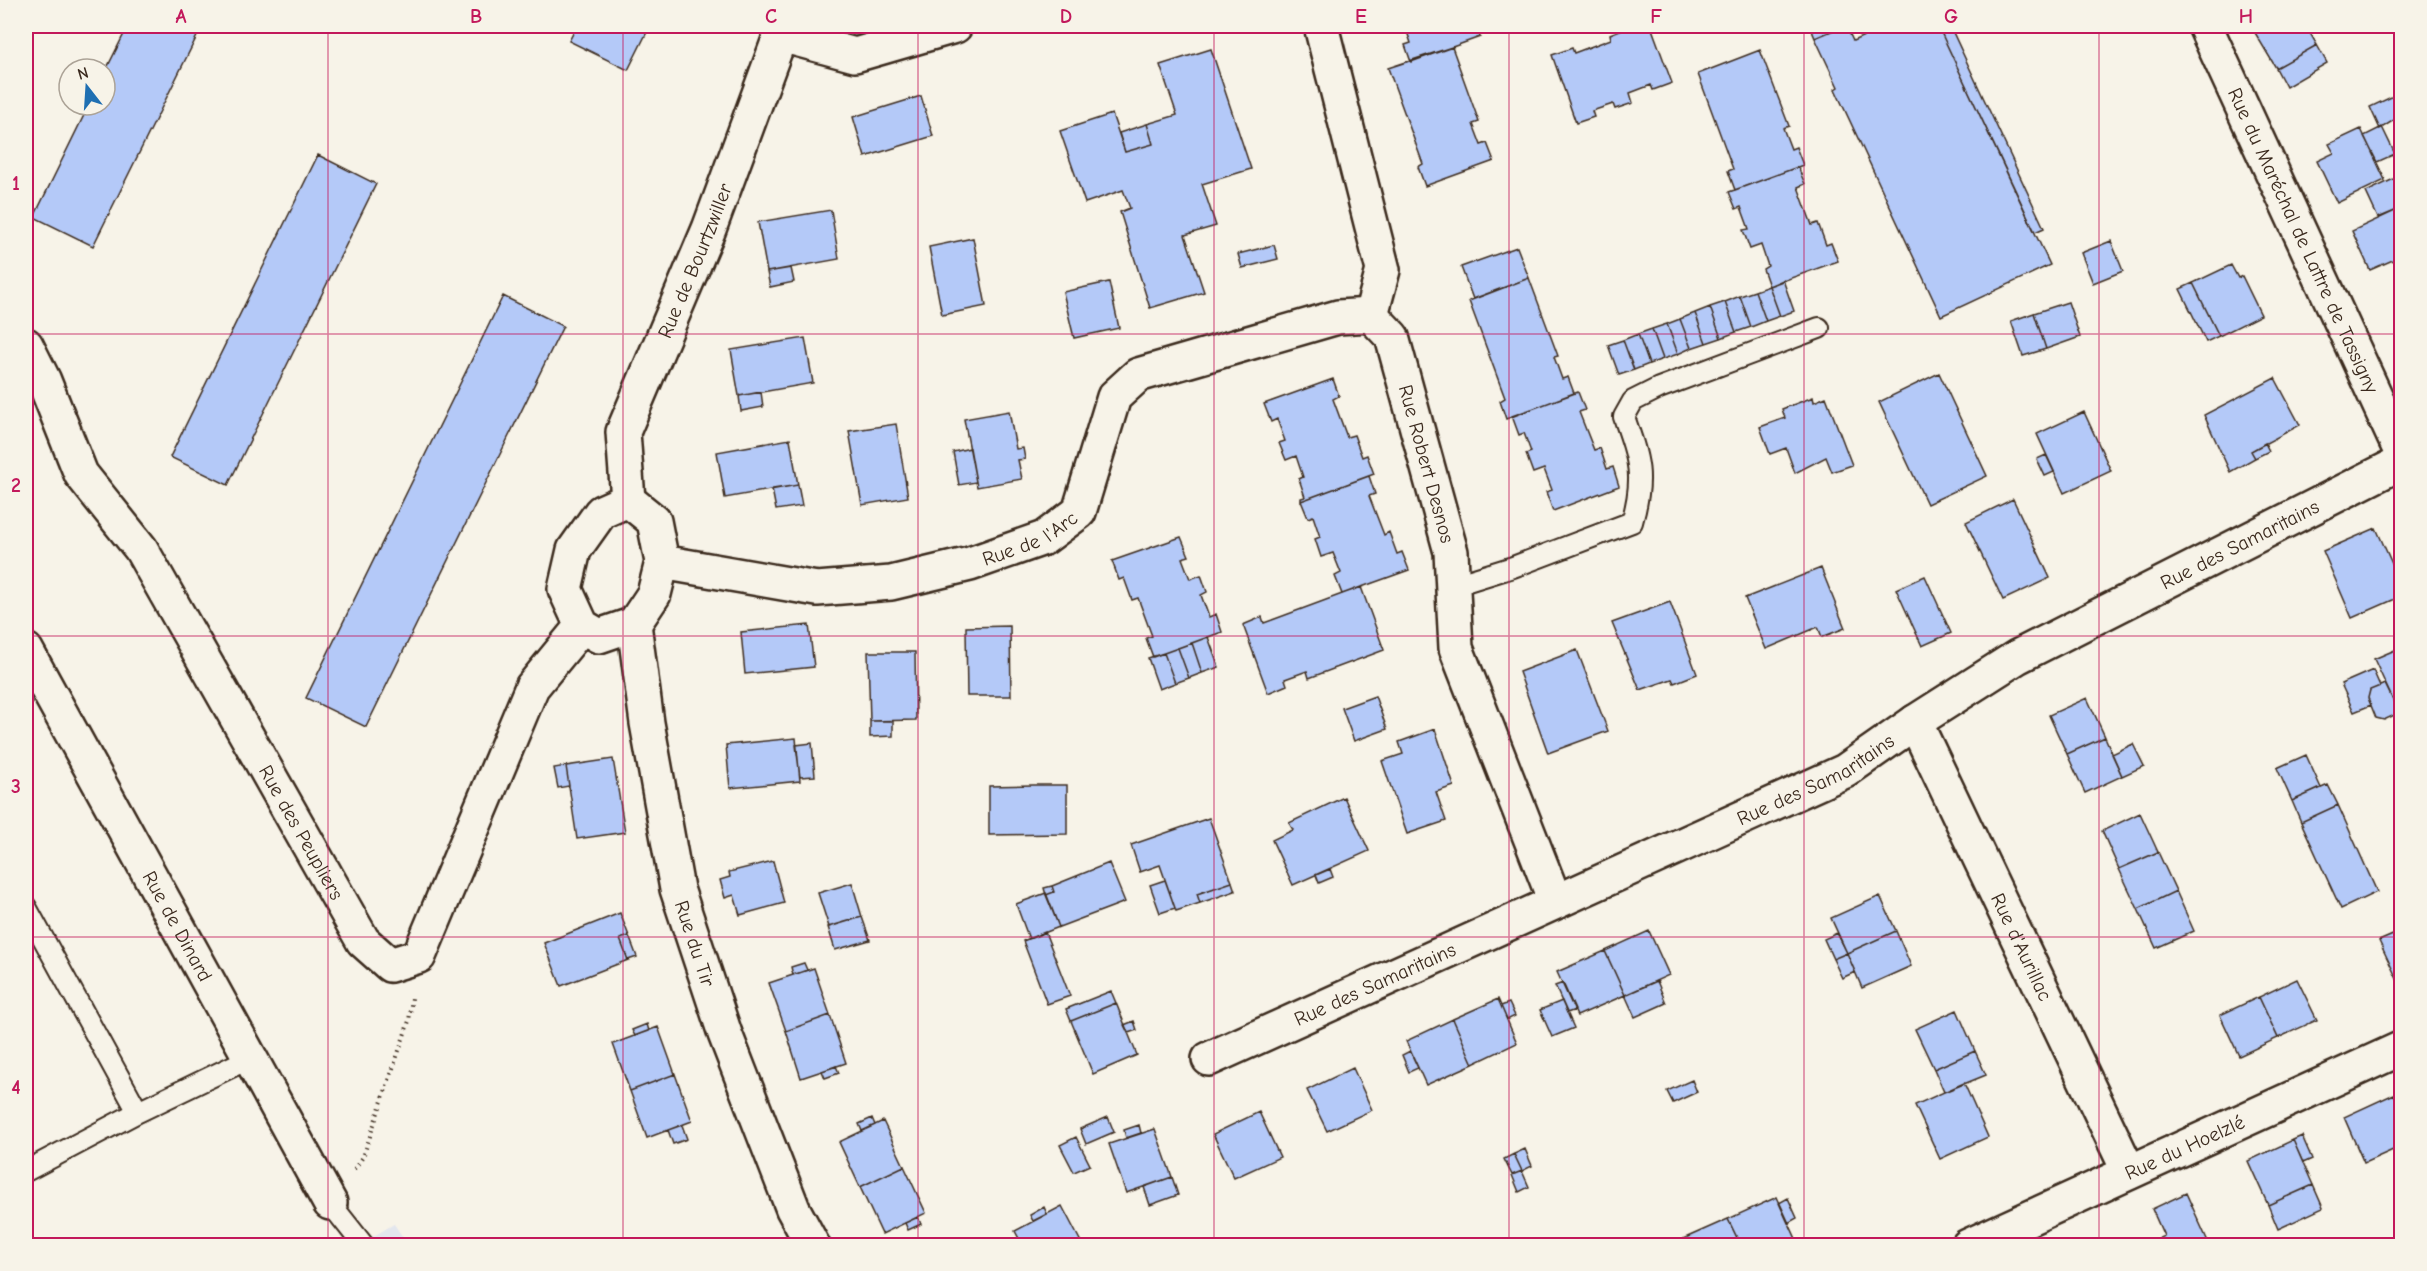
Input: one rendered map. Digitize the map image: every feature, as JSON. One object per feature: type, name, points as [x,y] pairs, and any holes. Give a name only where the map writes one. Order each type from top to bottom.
[{"type":"street","points":[[783,30],[855,55],[955,26]]},
{"type":"street","points":[[1321,26],[1383,270],[1371,315]]},
{"type":"street","name":"Rue du Maréchal de Lattre de Tassigny","points":[[2205,26],[2402,454]]},
{"type":"street","name":"Rue de Bourtzwiller","points":[[628,500],[623,432],[709,229],[783,30]]},
{"type":"street","name":"Rue de l'Arc","points":[[663,562],[817,589],[891,584],[970,564],[1044,538],[1078,512],[1114,397],[1138,375],[1338,317],[1371,315]]},
{"type":"street","name":"Rue Robert Desnos","points":[[1371,315],[1392,337],[1451,552],[1455,585],[1456,648],[1555,901]]},
{"type":"street","name":"Rue des Peupliers","points":[[26,345],[44,381],[81,474],[141,549],[363,941],[390,965],[419,956]]},
{"type":"street","name":"Rue des Samaritains","points":[[1209,1059],[1845,771],[1915,722],[2017,657],[2402,462]]},
{"type":"street","points":[[628,500],[654,521],[663,562],[654,594],[634,624],[599,636],[582,626],[565,589],[574,550],[601,512],[628,500]]},
{"type":"street","name":"Rue du Tir","points":[[634,624],[647,723],[677,889],[725,1034],[793,1209],[813,1245]]},
{"type":"street","points":[[419,956],[532,687],[582,626]]},
{"type":"street","name":"Rue de Dinard","points":[[26,650],[330,1203]]},
{"type":"street","name":"Rue d'Aurillac","points":[[1915,722],[2129,1172]]},
{"type":"street","name":"Rue du Hoelzlé","points":[[1968,1245],[2402,1047]]},
{"type":"lane","points":[[1455,585],[1513,567],[1632,522],[1641,492],[1637,454],[1624,417],[1633,401],[1659,388],[1819,328]]},
{"type":"lane","points":[[26,907],[138,1112]]},
{"type":"lane","points":[[26,1171],[138,1112],[250,1058]]},
{"type":"lane","points":[[330,1203],[364,1245]]},
{"type":"path","points":[[330,1203],[363,1157],[409,1021],[419,956]]},
{"type":"shaded area","points":[[394,1224],[408,1245],[357,1246]]},
{"type":"building","points":[[128,26],[202,26],[93,246],[34,217],[83,117],[117,117],[117,57],[112,57]]},
{"type":"building","points":[[577,26],[650,26],[628,70],[569,41]]},
{"type":"building","points":[[1405,26],[1476,26],[1480,37],[1411,62],[1405,45],[1411,43]]},
{"type":"building","points":[[1630,26],[1651,26],[1672,83],[1653,90],[1651,85],[1630,93],[1633,103],[1615,109],[1613,104],[1592,111],[1594,117],[1576,123],[1552,55],[1572,48],[1574,53],[1611,39],[1610,34]]},
{"type":"building","points":[[1810,26],[1843,26],[1815,38]]},
{"type":"building","points":[[1846,26],[1853,41],[1886,26],[1938,26],[2050,265],[1941,316],[1835,89],[1838,87],[1815,38]]},
{"type":"building","points":[[1938,26],[1950,26],[2044,228],[2035,232]]},
{"type":"building","points":[[2251,26],[2306,26],[2317,45],[2276,68]]},
{"type":"building","points":[[2317,45],[2327,63],[2286,87],[2276,68]]},
{"type":"building","points":[[1452,47],[1479,122],[1473,124],[1481,145],[1487,143],[1494,161],[1425,186],[1418,167],[1423,164],[1388,68]]},
{"type":"building","points":[[1211,49],[1251,169],[1202,184],[1216,226],[1185,235],[1204,292],[1150,308],[1120,212],[1130,208],[1123,190],[1085,203],[1060,131],[1112,114],[1125,152],[1153,144],[1147,124],[1177,115],[1160,65]]},
{"type":"building","points":[[1760,50],[1789,126],[1783,128],[1791,149],[1796,147],[1803,165],[1735,190],[1728,171],[1733,169],[1698,74]]},
{"type":"building","points":[[2402,92],[2402,115],[2380,129],[2370,107]]},
{"type":"building","points":[[921,96],[933,136],[865,157],[853,117]]},
{"type":"building","points":[[1147,124],[1153,144],[1125,152],[1119,133]]},
{"type":"building","points":[[2382,127],[2395,154],[2377,162],[2364,136]]},
{"type":"building","points":[[2361,129],[2385,180],[2337,203],[2317,161],[2334,153],[2329,144]]},
{"type":"building","points":[[318,155],[376,184],[228,485],[170,457]]},
{"type":"building","points":[[1798,167],[1805,184],[1798,187],[1812,225],[1818,223],[1826,245],[1831,243],[1838,261],[1769,286],[1763,269],[1768,266],[1761,245],[1750,249],[1743,230],[1749,229],[1741,207],[1736,209],[1729,192]]},
{"type":"building","points":[[2400,176],[2402,208],[2378,218],[2366,192]]},
{"type":"building","points":[[831,210],[839,259],[767,272],[758,222]]},
{"type":"building","points":[[2397,210],[2402,219],[2402,256],[2370,270],[2352,231]]},
{"type":"building","points":[[973,238],[986,306],[942,315],[929,247]]},
{"type":"building","points":[[2111,241],[2123,271],[2093,283],[2081,253]]},
{"type":"building","points":[[1274,245],[1278,259],[1242,268],[1238,254]]},
{"type":"building","points":[[1517,247],[1529,278],[1473,299],[1461,267]]},
{"type":"building","points":[[2231,265],[2238,278],[2242,276],[2261,315],[2219,336],[2193,283]]},
{"type":"building","points":[[791,268],[794,282],[770,287],[767,272]]},
{"type":"building","points":[[1529,278],[1558,356],[1554,357],[1562,379],[1568,377],[1574,393],[1506,419],[1500,401],[1505,398],[1469,301]]},
{"type":"building","points":[[1783,280],[1794,311],[1780,316],[1769,286]]},
{"type":"building","points":[[1109,282],[1119,328],[1074,338],[1063,292]]},
{"type":"building","points":[[2193,283],[2219,336],[2206,342],[2180,289]]},
{"type":"building","points":[[1769,286],[1780,316],[1766,321],[1755,291]]},
{"type":"building","points":[[1755,291],[1766,321],[1751,327],[1740,296]]},
{"type":"building","points":[[503,296],[563,326],[366,727],[306,698]]},
{"type":"building","points":[[1740,296],[1751,327],[1736,332],[1725,302]]},
{"type":"building","points":[[1725,302],[1736,332],[1721,338],[1710,307]]},
{"type":"building","points":[[2068,302],[2080,337],[2046,349],[2034,313]]},
{"type":"building","points":[[1710,307],[1721,338],[1706,343],[1695,313]]},
{"type":"building","points":[[1695,313],[1706,343],[1691,348],[1680,319]]},
{"type":"building","points":[[2034,313],[2046,349],[2023,356],[2011,321]]},
{"type":"building","points":[[1680,319],[1691,348],[1678,354],[1667,324]]},
{"type":"building","points":[[1667,324],[1678,354],[1663,359],[1652,329]]},
{"type":"building","points":[[1652,329],[1663,359],[1649,364],[1638,334]]},
{"type":"building","points":[[1638,334],[1649,364],[1634,370],[1623,340]]},
{"type":"building","points":[[805,338],[813,383],[739,396],[731,350]]},
{"type":"building","points":[[1623,340],[1634,370],[1619,375],[1608,345]]},
{"type":"building","points":[[1939,373],[1987,476],[1927,504],[1879,402]]},
{"type":"building","points":[[2275,378],[2300,425],[2251,451],[2255,458],[2230,472],[2204,415]]},
{"type":"building","points":[[1333,379],[1339,396],[1333,399],[1347,437],[1354,435],[1362,457],[1367,455],[1374,474],[1301,501],[1301,498],[1305,497],[1299,479],[1303,477],[1296,456],[1286,460],[1279,443],[1285,441],[1277,419],[1271,422],[1264,404]]},
{"type":"building","points":[[761,392],[763,407],[741,411],[739,396]]},
{"type":"building","points":[[1578,392],[1585,410],[1579,412],[1594,450],[1600,448],[1607,469],[1613,467],[1619,486],[1553,511],[1546,492],[1552,490],[1544,469],[1533,473],[1526,454],[1531,452],[1524,433],[1519,435],[1512,416]]},
{"type":"building","points":[[1813,397],[1814,402],[1826,397],[1852,465],[1832,472],[1826,457],[1795,473],[1786,448],[1770,454],[1760,427],[1785,418],[1782,409]]},
{"type":"building","points":[[1009,411],[1016,449],[1023,448],[1025,459],[1018,460],[1022,479],[977,487],[964,419]]},
{"type":"building","points":[[2084,412],[2111,471],[2064,493],[2037,434]]},
{"type":"building","points":[[896,424],[908,497],[862,505],[849,431]]},
{"type":"building","points":[[790,439],[798,485],[725,498],[717,452]]},
{"type":"building","points":[[2265,443],[2269,451],[2255,458],[2251,451]]},
{"type":"building","points":[[970,448],[976,482],[959,485],[953,452]]},
{"type":"building","points":[[2046,455],[2054,472],[2045,476],[2037,459]]},
{"type":"building","points":[[1369,476],[1375,494],[1369,496],[1384,535],[1389,532],[1397,554],[1402,552],[1409,570],[1342,594],[1335,576],[1341,573],[1333,553],[1321,557],[1315,539],[1320,537],[1313,516],[1308,518],[1301,501]]},
{"type":"building","points":[[798,485],[802,506],[776,510],[772,489]]},
{"type":"building","points":[[2013,499],[2050,578],[2003,600],[1966,522]]},
{"type":"building","points":[[2376,528],[2402,586],[2402,596],[2352,618],[2323,551]]},
{"type":"building","points":[[1181,537],[1189,556],[1182,558],[1190,579],[1201,575],[1207,592],[1201,595],[1209,617],[1216,614],[1222,632],[1153,657],[1146,638],[1152,636],[1138,598],[1132,600],[1124,578],[1119,580],[1112,561]]},
{"type":"building","points":[[1821,568],[1845,628],[1822,637],[1818,627],[1766,649],[1745,598]]},
{"type":"building","points":[[1925,576],[1951,633],[1922,646],[1896,589]]},
{"type":"building","points":[[1361,587],[1384,650],[1309,678],[1307,671],[1285,679],[1287,685],[1268,693],[1243,625],[1262,617],[1264,623]]},
{"type":"building","points":[[1670,602],[1697,674],[1674,683],[1672,679],[1640,690],[1612,623]]},
{"type":"building","points":[[809,625],[814,667],[745,674],[741,632]]},
{"type":"building","points":[[1010,626],[1011,696],[967,696],[966,627]]},
{"type":"building","points":[[1208,637],[1219,667],[1202,673],[1192,643]]},
{"type":"building","points":[[1192,643],[1202,673],[1189,678],[1178,648]]},
{"type":"building","points":[[2402,647],[2402,712],[2399,713],[2374,659]]},
{"type":"building","points":[[1178,648],[1189,678],[1175,683],[1164,653]]},
{"type":"building","points":[[1577,650],[1608,731],[1548,753],[1519,672]]},
{"type":"building","points":[[868,652],[915,652],[916,720],[870,721]]},
{"type":"building","points":[[1164,653],[1175,683],[1159,689],[1148,658]]},
{"type":"building","points":[[2373,670],[2380,686],[2370,690],[2368,698],[2371,705],[2354,712],[2341,684]]},
{"type":"building","points":[[2385,684],[2399,713],[2384,720],[2376,718],[2368,698],[2370,690]]},
{"type":"building","points":[[1375,696],[1387,729],[1354,741],[1342,708]]},
{"type":"building","points":[[2087,698],[2105,737],[2067,754],[2049,715]]},
{"type":"building","points":[[870,721],[893,721],[893,736],[870,737]]},
{"type":"building","points":[[1435,729],[1454,786],[1436,792],[1446,821],[1407,834],[1382,761],[1403,754],[1399,742]]},
{"type":"building","points":[[2105,737],[2122,776],[2085,793],[2067,754]]},
{"type":"building","points":[[796,738],[800,781],[730,788],[726,745]]},
{"type":"building","points":[[812,743],[815,776],[800,777],[796,745]]},
{"type":"building","points":[[2133,744],[2144,766],[2122,776],[2112,754]]},
{"type":"building","points":[[2306,755],[2321,788],[2292,801],[2277,768]]},
{"type":"building","points":[[613,759],[625,832],[577,839],[566,766]]},
{"type":"building","points":[[566,766],[569,786],[558,788],[554,768]]},
{"type":"building","points":[[1067,785],[1067,834],[989,835],[989,786]]},
{"type":"building","points":[[2328,785],[2338,805],[2301,822],[2292,801]]},
{"type":"building","points":[[1344,797],[1369,851],[1293,885],[1272,840],[1293,830],[1289,823]]},
{"type":"building","points":[[2338,805],[2377,892],[2341,909],[2301,822]]},
{"type":"building","points":[[2140,813],[2158,852],[2119,869],[2102,831]]},
{"type":"building","points":[[1209,818],[1232,882],[1197,894],[1200,903],[1176,911],[1160,865],[1140,872],[1131,845]]},
{"type":"building","points":[[2158,852],[2176,891],[2138,909],[2119,869]]},
{"type":"building","points":[[773,861],[784,903],[740,915],[734,895],[725,898],[720,880],[730,877],[729,872]]},
{"type":"building","points":[[1109,863],[1125,902],[1059,927],[1046,895],[1054,892],[1052,886]]},
{"type":"building","points":[[1330,869],[1333,877],[1319,883],[1316,875]]},
{"type":"building","points":[[1165,880],[1175,908],[1160,913],[1150,885]]},
{"type":"building","points":[[1232,882],[1235,891],[1200,903],[1197,894]]},
{"type":"building","points":[[852,883],[862,917],[829,927],[818,893]]},
{"type":"building","points":[[1052,886],[1054,892],[1046,895],[1044,888]]},
{"type":"building","points":[[2176,891],[2194,931],[2156,948],[2138,909]]},
{"type":"building","points":[[1046,893],[1059,927],[1029,939],[1016,904]]},
{"type":"building","points":[[1880,896],[1896,931],[1847,953],[1831,918]]},
{"type":"building","points":[[620,913],[629,936],[620,939],[628,960],[561,986],[544,943]]},
{"type":"building","points":[[862,917],[870,940],[835,950],[828,927]]},
{"type":"building","points":[[1649,931],[1669,975],[1625,995],[1605,951]]},
{"type":"building","points":[[1896,931],[1911,966],[1862,988],[1847,953]]},
{"type":"building","points":[[2402,931],[2402,979],[2398,981],[2379,941]]},
{"type":"building","points":[[1045,932],[1070,996],[1047,1004],[1023,941]]},
{"type":"building","points":[[1837,933],[1847,953],[1833,959],[1824,939]]},
{"type":"building","points":[[629,936],[637,957],[628,960],[620,939]]},
{"type":"building","points":[[1605,951],[1625,995],[1577,1016],[1557,972]]},
{"type":"building","points":[[1847,953],[1855,972],[1842,978],[1833,959]]},
{"type":"building","points":[[804,963],[807,970],[793,975],[791,967]]},
{"type":"building","points":[[814,968],[830,1015],[786,1031],[769,983]]},
{"type":"building","points":[[2297,979],[2317,1020],[2278,1038],[2259,997]]},
{"type":"building","points":[[1657,981],[1666,1003],[1635,1017],[1625,995]]},
{"type":"building","points":[[1563,983],[1575,1010],[1567,1013],[1555,986]]},
{"type":"building","points":[[1111,991],[1116,1003],[1071,1021],[1066,1009]]},
{"type":"building","points":[[2259,997],[2278,1038],[2239,1056],[2220,1015]]},
{"type":"building","points":[[1498,999],[1517,1043],[1473,1064],[1453,1019]]},
{"type":"building","points":[[1562,1001],[1574,1028],[1552,1037],[1540,1010]]},
{"type":"building","points":[[1116,1003],[1137,1055],[1093,1074],[1071,1021]]},
{"type":"building","points":[[1509,1003],[1515,1016],[1507,1020],[1501,1006]]},
{"type":"building","points":[[1957,1010],[1975,1051],[1934,1069],[1915,1029]]},
{"type":"building","points":[[830,1015],[846,1063],[801,1078],[786,1031]]},
{"type":"building","points":[[1453,1019],[1473,1064],[1426,1085],[1406,1041]]},
{"type":"building","points":[[1134,1021],[1137,1030],[1128,1033],[1124,1025]]},
{"type":"building","points":[[647,1024],[649,1031],[635,1036],[632,1030]]},
{"type":"building","points":[[658,1027],[675,1074],[630,1091],[613,1044]]},
{"type":"building","points":[[1410,1051],[1418,1068],[1409,1072],[1402,1055]]},
{"type":"building","points":[[1975,1051],[1986,1075],[1944,1092],[1934,1069]]},
{"type":"building","points":[[836,1066],[839,1073],[825,1078],[822,1071]]},
{"type":"building","points":[[1353,1068],[1372,1110],[1327,1131],[1307,1090]]},
{"type":"building","points":[[675,1074],[692,1121],[647,1138],[630,1091]]},
{"type":"building","points":[[1692,1080],[1697,1092],[1673,1103],[1667,1091]]},
{"type":"building","points":[[1964,1083],[1988,1137],[1940,1159],[1915,1105]]},
{"type":"building","points":[[2394,1094],[2402,1111],[2402,1146],[2364,1163],[2344,1117]]},
{"type":"building","points":[[1259,1112],[1280,1157],[1234,1178],[1213,1134]]},
{"type":"building","points":[[1108,1117],[1114,1132],[1086,1144],[1080,1129]]},
{"type":"building","points":[[872,1118],[875,1125],[862,1131],[859,1124]]},
{"type":"building","points":[[883,1121],[904,1166],[860,1187],[839,1142]]},
{"type":"building","points":[[682,1125],[687,1139],[673,1144],[668,1130]]},
{"type":"building","points":[[1139,1125],[1141,1133],[1126,1138],[1124,1130]]},
{"type":"building","points":[[1155,1129],[1172,1177],[1126,1193],[1109,1144]]},
{"type":"building","points":[[2302,1136],[2312,1159],[2303,1163],[2293,1140]]},
{"type":"building","points":[[1076,1137],[1090,1165],[1074,1172],[1060,1145]]},
{"type":"building","points":[[2293,1140],[2313,1185],[2268,1205],[2248,1161]]},
{"type":"building","points":[[1525,1149],[1532,1166],[1522,1171],[1514,1154]]},
{"type":"building","points":[[1514,1154],[1522,1171],[1512,1175],[1504,1159]]},
{"type":"building","points":[[904,1166],[926,1213],[882,1234],[860,1187]]},
{"type":"building","points":[[1522,1171],[1529,1187],[1519,1192],[1512,1175]]},
{"type":"building","points":[[1172,1177],[1178,1195],[1150,1205],[1144,1187]]},
{"type":"building","points":[[2313,1185],[2323,1208],[2278,1229],[2268,1205]]},
{"type":"building","points":[[2186,1193],[2210,1246],[2151,1246],[2151,1242],[2164,1236],[2152,1209]]},
{"type":"building","points":[[1777,1197],[1797,1241],[1787,1246],[1741,1246],[1728,1219]]},
{"type":"building","points":[[1788,1198],[1797,1218],[1788,1223],[1779,1203]]},
{"type":"building","points":[[1062,1206],[1083,1246],[1023,1246],[1015,1231]]},
{"type":"building","points":[[1044,1207],[1047,1214],[1033,1221],[1030,1215]]},
{"type":"building","points":[[918,1217],[921,1224],[908,1230],[905,1223]]},
{"type":"building","points":[[1728,1219],[1741,1246],[1686,1246],[1683,1239]]}]
